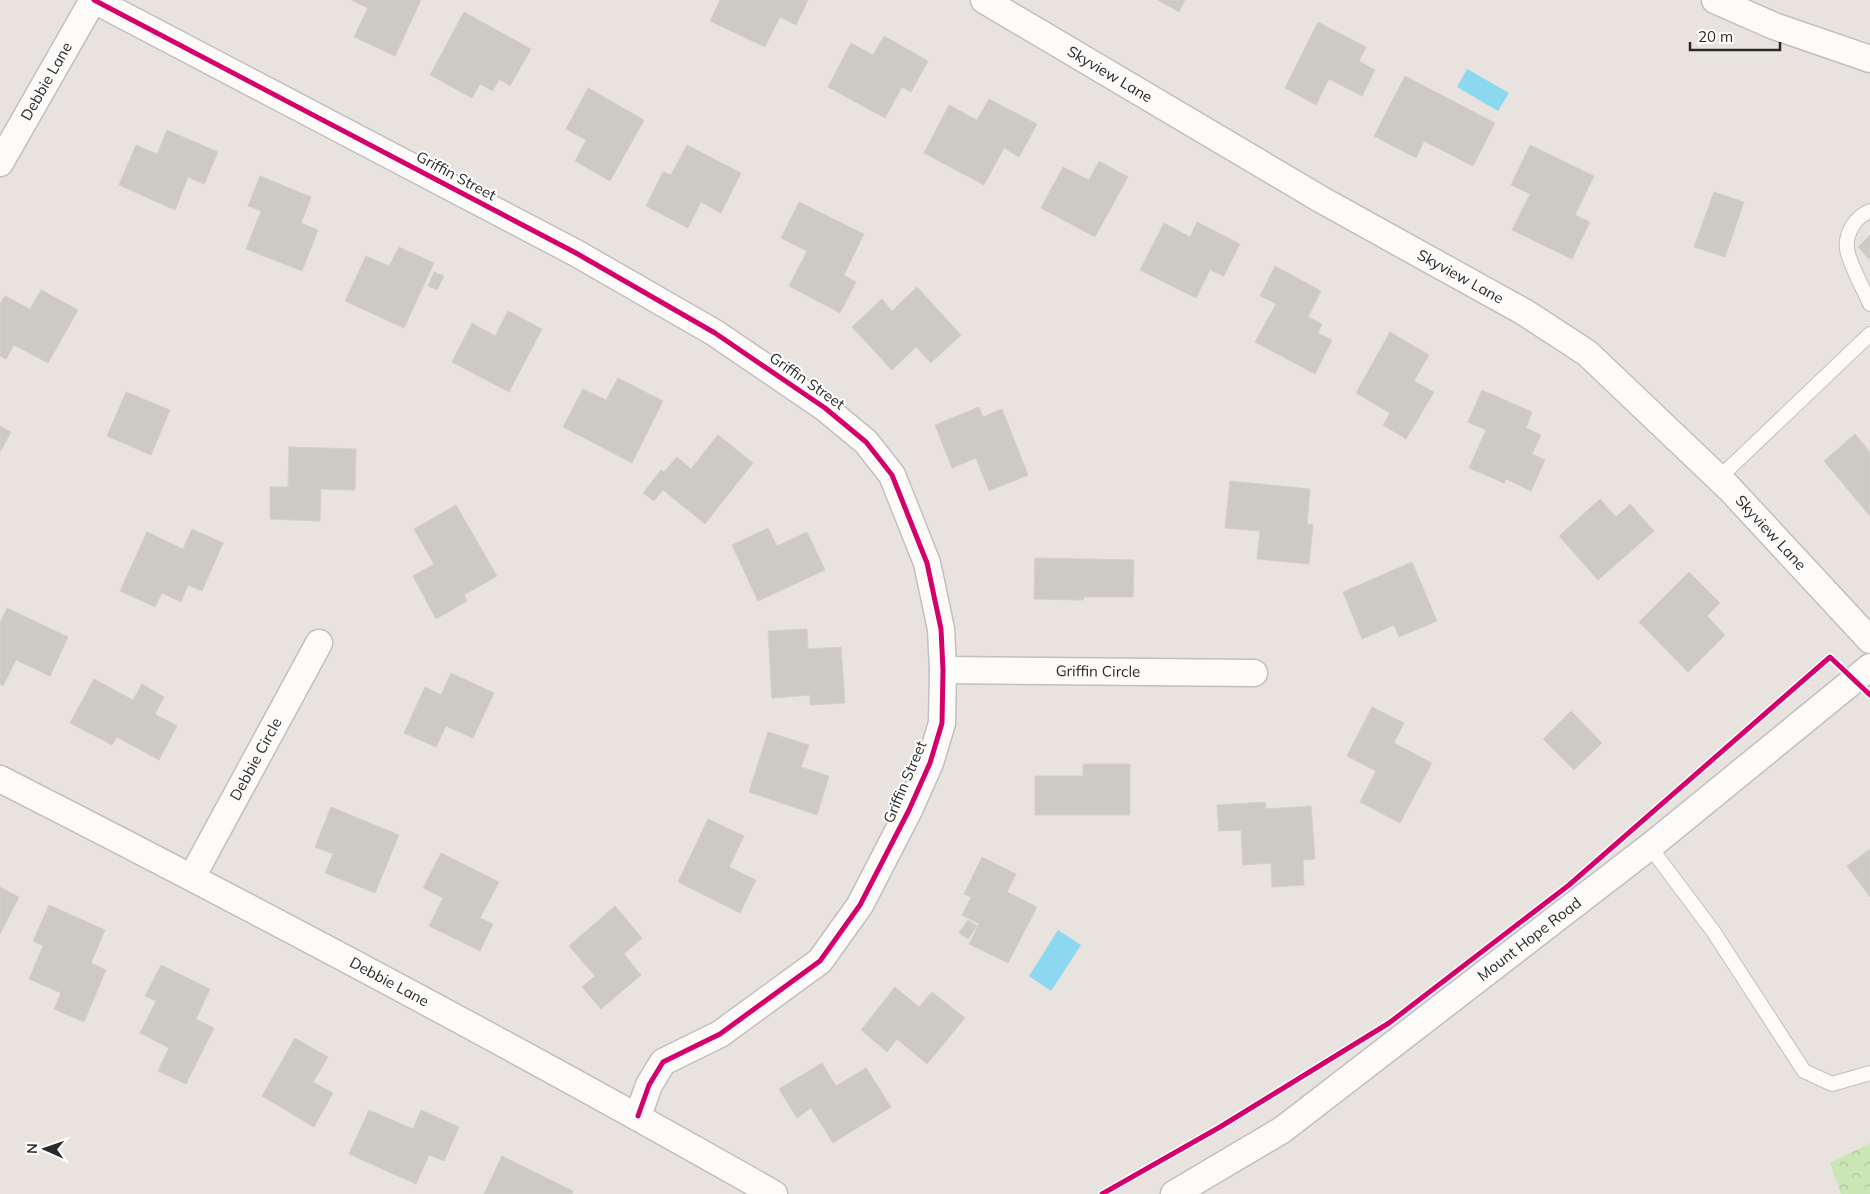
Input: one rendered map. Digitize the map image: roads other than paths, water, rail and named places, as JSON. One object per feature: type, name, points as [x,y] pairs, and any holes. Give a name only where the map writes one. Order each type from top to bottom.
[{"type":"street","name":"Debbie Lane","points":[[0,163],[94,0]]},
{"type":"street","name":"Griffin Street","points":[[94,0],[576,254],[715,333],[825,408],[866,442],[895,484],[927,563],[940,629],[943,670],[942,723],[930,763],[909,810],[860,905],[820,961],[720,1034],[663,1062],[649,1085],[638,1116]]},
{"type":"street","name":"Skyview Lane","points":[[984,0],[1322,200],[1524,312],[1586,353],[1719,478],[1870,640]]},
{"type":"street","points":[[1715,0],[1774,26],[1870,59]]},
{"type":"street","name":"Debbie Circle","points":[[192,877],[319,643]]},
{"type":"street","name":"Mount Hope Road","points":[[1174,1194],[1282,1130],[1650,847],[1870,667]]},
{"type":"street","name":"Griffin Circle","points":[[943,670],[1254,674]]},
{"type":"street","name":"Debbie Lane","points":[[0,779],[192,877],[638,1116],[774,1194]]},
{"type":"lane","points":[[1870,211],[1863,213],[1851,228],[1847,249],[1870,304]]},
{"type":"lane","points":[[1719,478],[1870,334]]},
{"type":"lane","points":[[1650,847],[1713,930],[1804,1071],[1832,1084],[1870,1073]]},
{"type":"water","points":[[1467,69],[1509,93],[1498,111],[1457,87]]},
{"type":"water","points":[[1058,930],[1081,945],[1051,991],[1029,976]]}]
